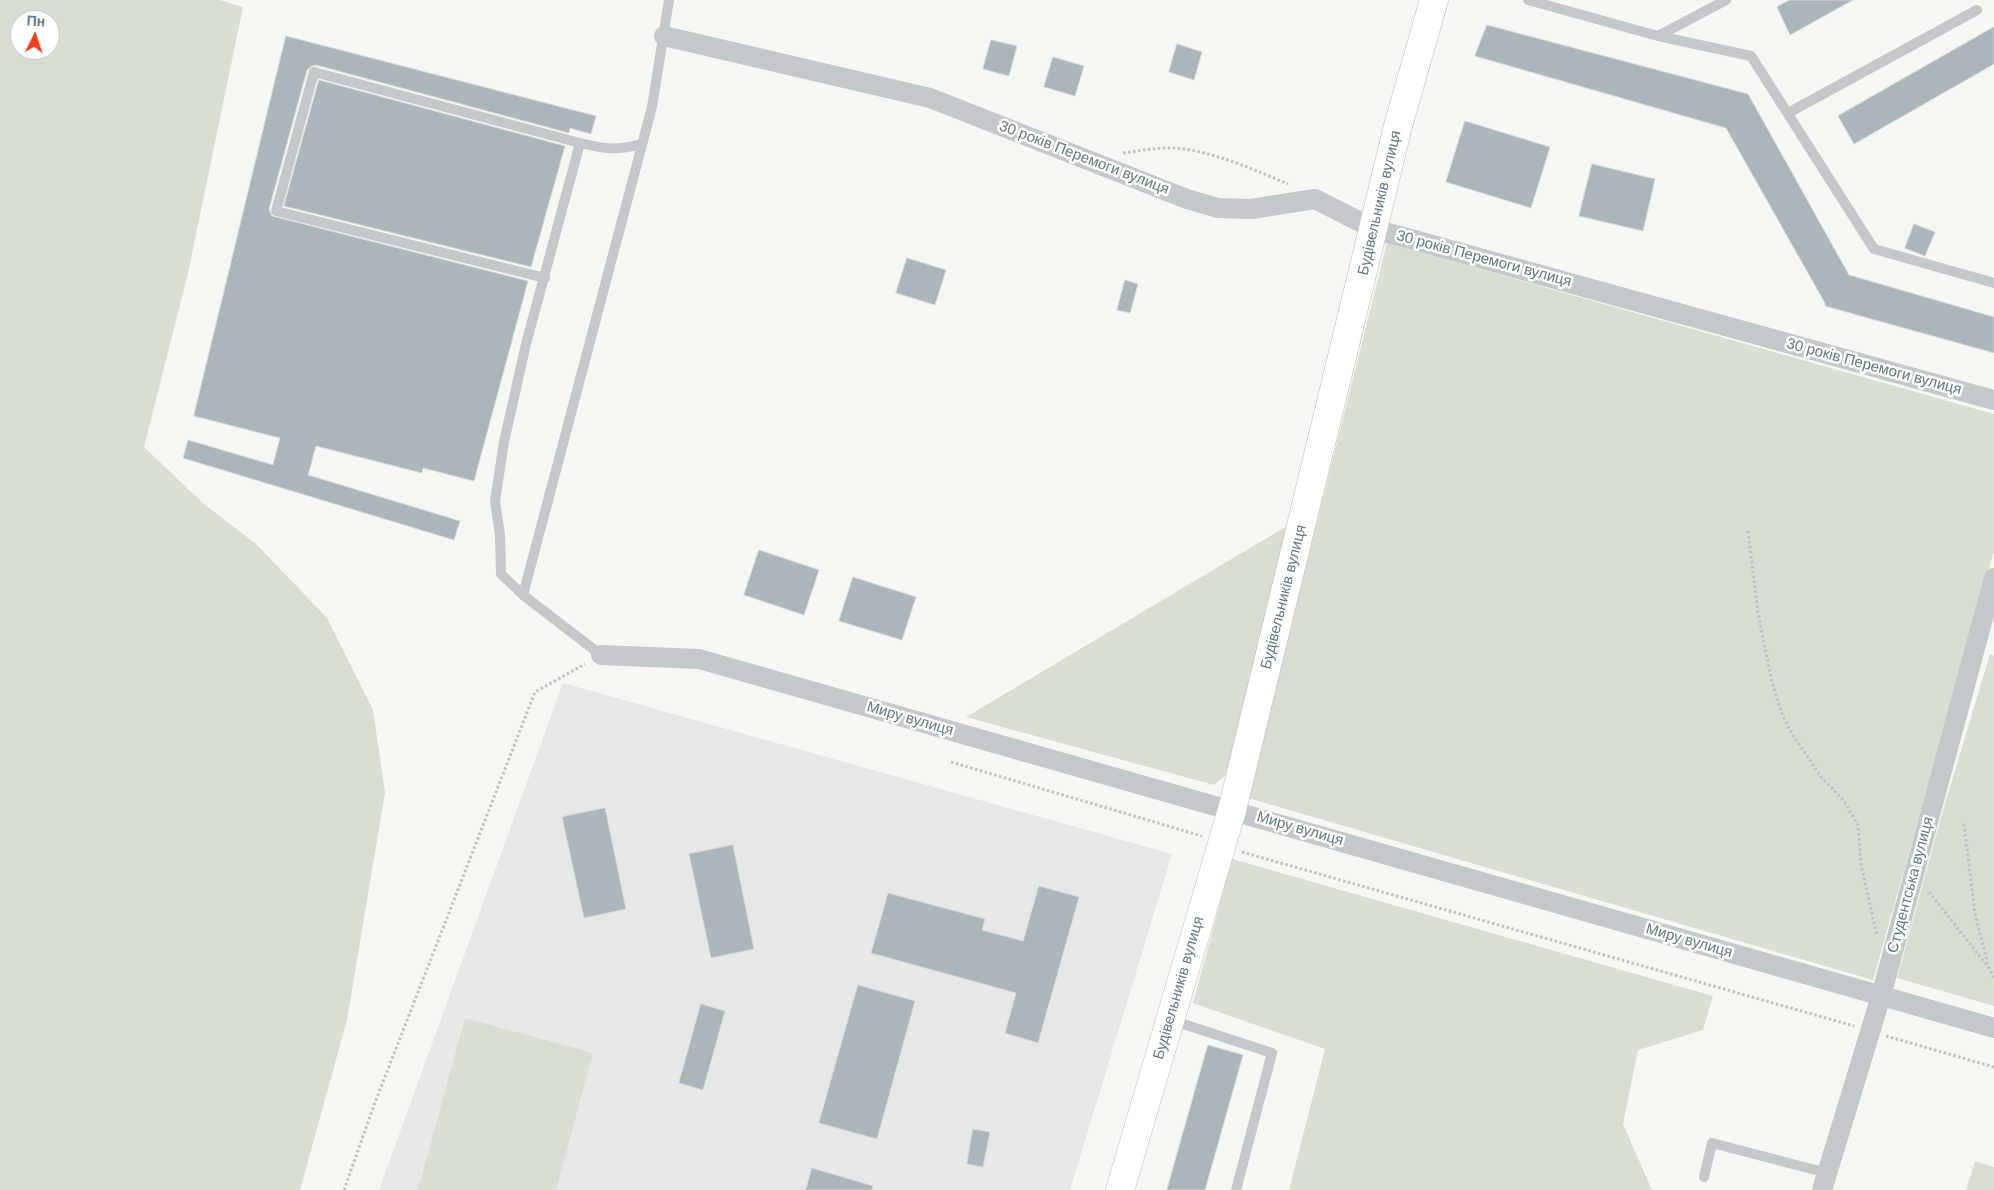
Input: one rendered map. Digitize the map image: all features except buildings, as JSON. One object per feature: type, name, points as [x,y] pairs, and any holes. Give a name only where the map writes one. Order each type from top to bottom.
[{"type":"street","name":"Будівельників вулиця","points":[[1120,1190],[1232,810],[1398,126],[1434,0]]},
{"type":"street","name":"30 років Перемоги вулиця","points":[[664,36],[930,98],[1187,198],[1218,208],[1251,209],[1315,199],[1374,229],[1994,400]]},
{"type":"street","name":"Студентська вулиця","points":[[1825,1182],[1880,996],[1994,578]]},
{"type":"street","name":"Миру вулиця","points":[[601,655],[699,659],[1994,1028]]},
{"type":"lane","points":[[523,595],[652,107],[669,0]]},
{"type":"lane","points":[[1528,0],[1658,36],[1751,56],[1874,249],[1994,283]]},
{"type":"lane","points":[[1658,36],[1726,0]]},
{"type":"lane","points":[[1788,113],[1976,10]]},
{"type":"lane","points":[[544,278],[276,211],[314,72],[580,143],[621,149],[642,144]]},
{"type":"lane","points":[[580,143],[526,344],[504,442],[495,501],[500,535],[500,574],[523,595],[601,655]]},
{"type":"lane","points":[[1170,1020],[1272,1053],[1236,1190]]},
{"type":"lane","points":[[1704,1177],[1712,1143],[1825,1182]]},
{"type":"path","points":[[1117,154],[1162,148],[1184,149],[1207,154],[1297,187],[1315,199]]},
{"type":"path","points":[[1748,531],[1758,613],[1772,682],[1791,732],[1821,777],[1844,800],[1858,826],[1861,864],[1878,943]]},
{"type":"path","points":[[344,1190],[374,1105],[535,692],[601,655]]},
{"type":"path","points":[[951,762],[1222,842],[1239,850],[1994,1067]]},
{"type":"path","points":[[1964,824],[1975,914],[1989,968]]},
{"type":"path","points":[[1914,873],[1989,968],[1994,978]]},
{"type":"shaded area","points":[[0,0],[220,0],[243,7],[188,273],[144,447],[204,504],[256,544],[327,618],[373,710],[385,793],[347,1020],[300,1190],[0,1190]]},
{"type":"shaded area","points":[[1387,243],[1994,414],[1994,551],[1873,980],[1248,798]]},
{"type":"shaded area","points":[[1292,523],[1232,770],[1214,785],[966,717]]},
{"type":"shaded area","points":[[1990,654],[1994,656],[1994,1006],[1897,978],[1942,814]]},
{"type":"shaded area","points":[[563,683],[1172,854],[1070,1190],[379,1190]]},
{"type":"shaded area","points":[[1232,859],[1713,996],[1703,1030],[1638,1050],[1623,1124],[1652,1190],[1289,1190],[1325,1049],[1193,1003]]},
{"type":"shaded area","points":[[465,1018],[593,1053],[556,1190],[418,1190]]},
{"type":"shaded area","points":[[1975,1161],[1994,1167],[1994,1190],[1966,1190]]}]
